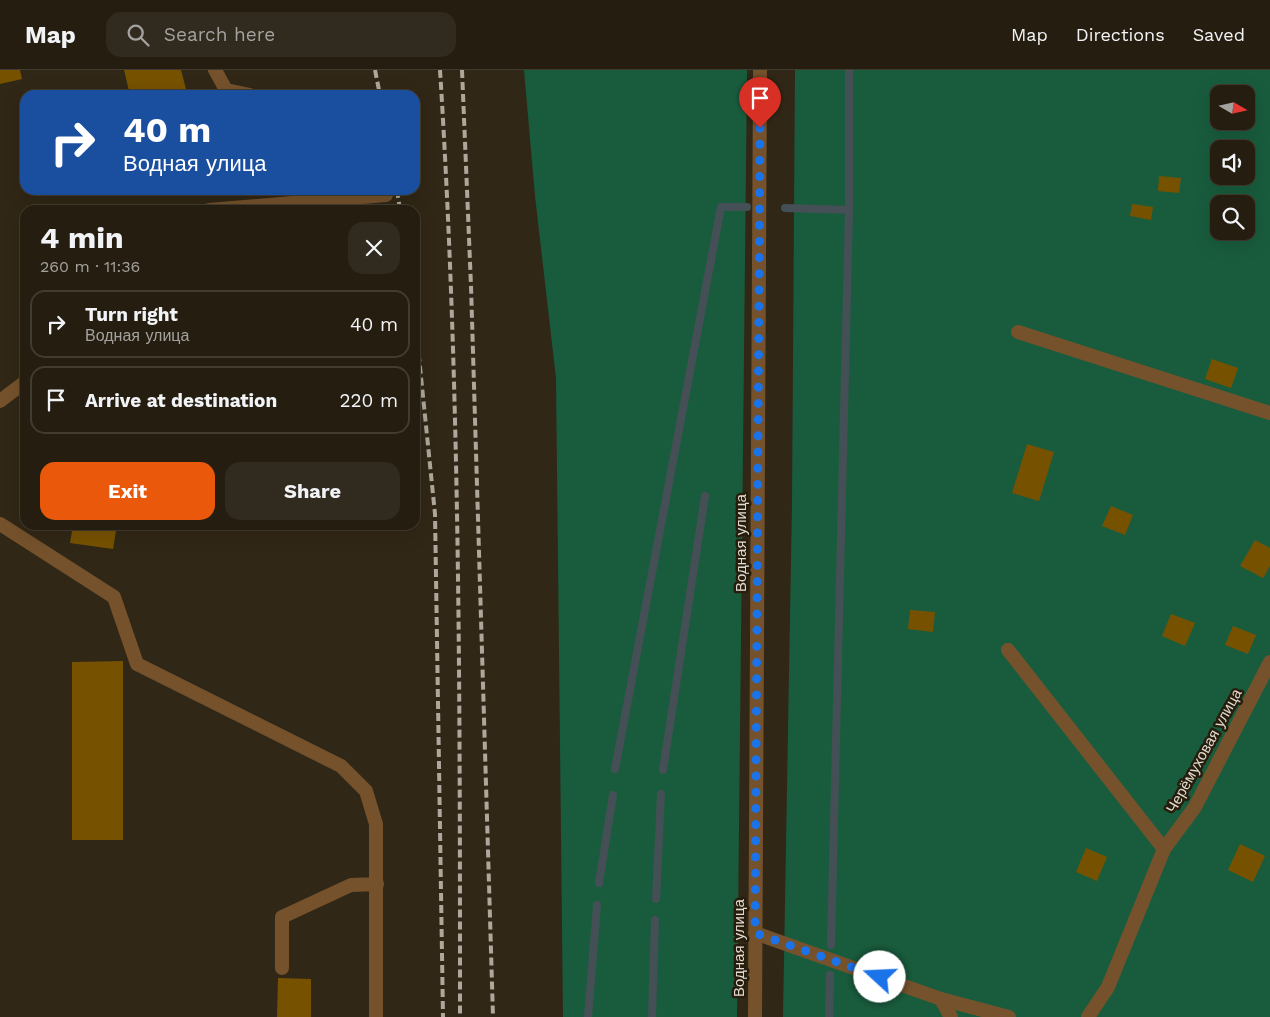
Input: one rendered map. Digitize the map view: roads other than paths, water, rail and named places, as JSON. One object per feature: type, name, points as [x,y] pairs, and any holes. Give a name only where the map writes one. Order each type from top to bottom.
[{"type":"street","points":[[215,70],[226,90]]},
{"type":"street","name":"Водная улица","points":[[755,1017],[760,70]]},
{"type":"street","points":[[268,205],[386,195]]},
{"type":"street","points":[[1018,332],[1270,413]]},
{"type":"street","points":[[0,401],[20,386]]},
{"type":"street","points":[[0,524],[114,598],[137,664],[341,766],[366,790],[376,824],[376,1017]]},
{"type":"street","points":[[1008,650],[1164,849]]},
{"type":"street","name":"Черёмуховая улица","points":[[1088,1017],[1108,987],[1164,849],[1195,807],[1270,662]]},
{"type":"street","points":[[282,968],[282,917],[351,885],[377,884]]},
{"type":"street","points":[[755,933],[941,999],[1009,1017]]},
{"type":"street","points":[[941,999],[951,1017]]},
{"type":"waterway","points":[[831,945],[849,210],[849,70]]},
{"type":"waterway","points":[[615,769],[721,207],[747,207]]},
{"type":"waterway","points":[[785,208],[849,210]]},
{"type":"waterway","points":[[663,770],[705,496]]},
{"type":"waterway","points":[[656,899],[661,794]]},
{"type":"waterway","points":[[599,883],[613,795]]},
{"type":"waterway","points":[[588,1017],[597,905]]},
{"type":"waterway","points":[[652,1017],[655,920]]},
{"type":"waterway","points":[[829,1017],[830,975]]},
{"type":"railway","points":[[375,70],[379,90]]},
{"type":"railway","points":[[440,70],[452,306],[458,543],[460,1017]]},
{"type":"railway","points":[[462,70],[471,286],[493,1017]]},
{"type":"railway","points":[[398,195],[399,205]]},
{"type":"railway","points":[[420,367],[435,514],[443,1017]]}]
